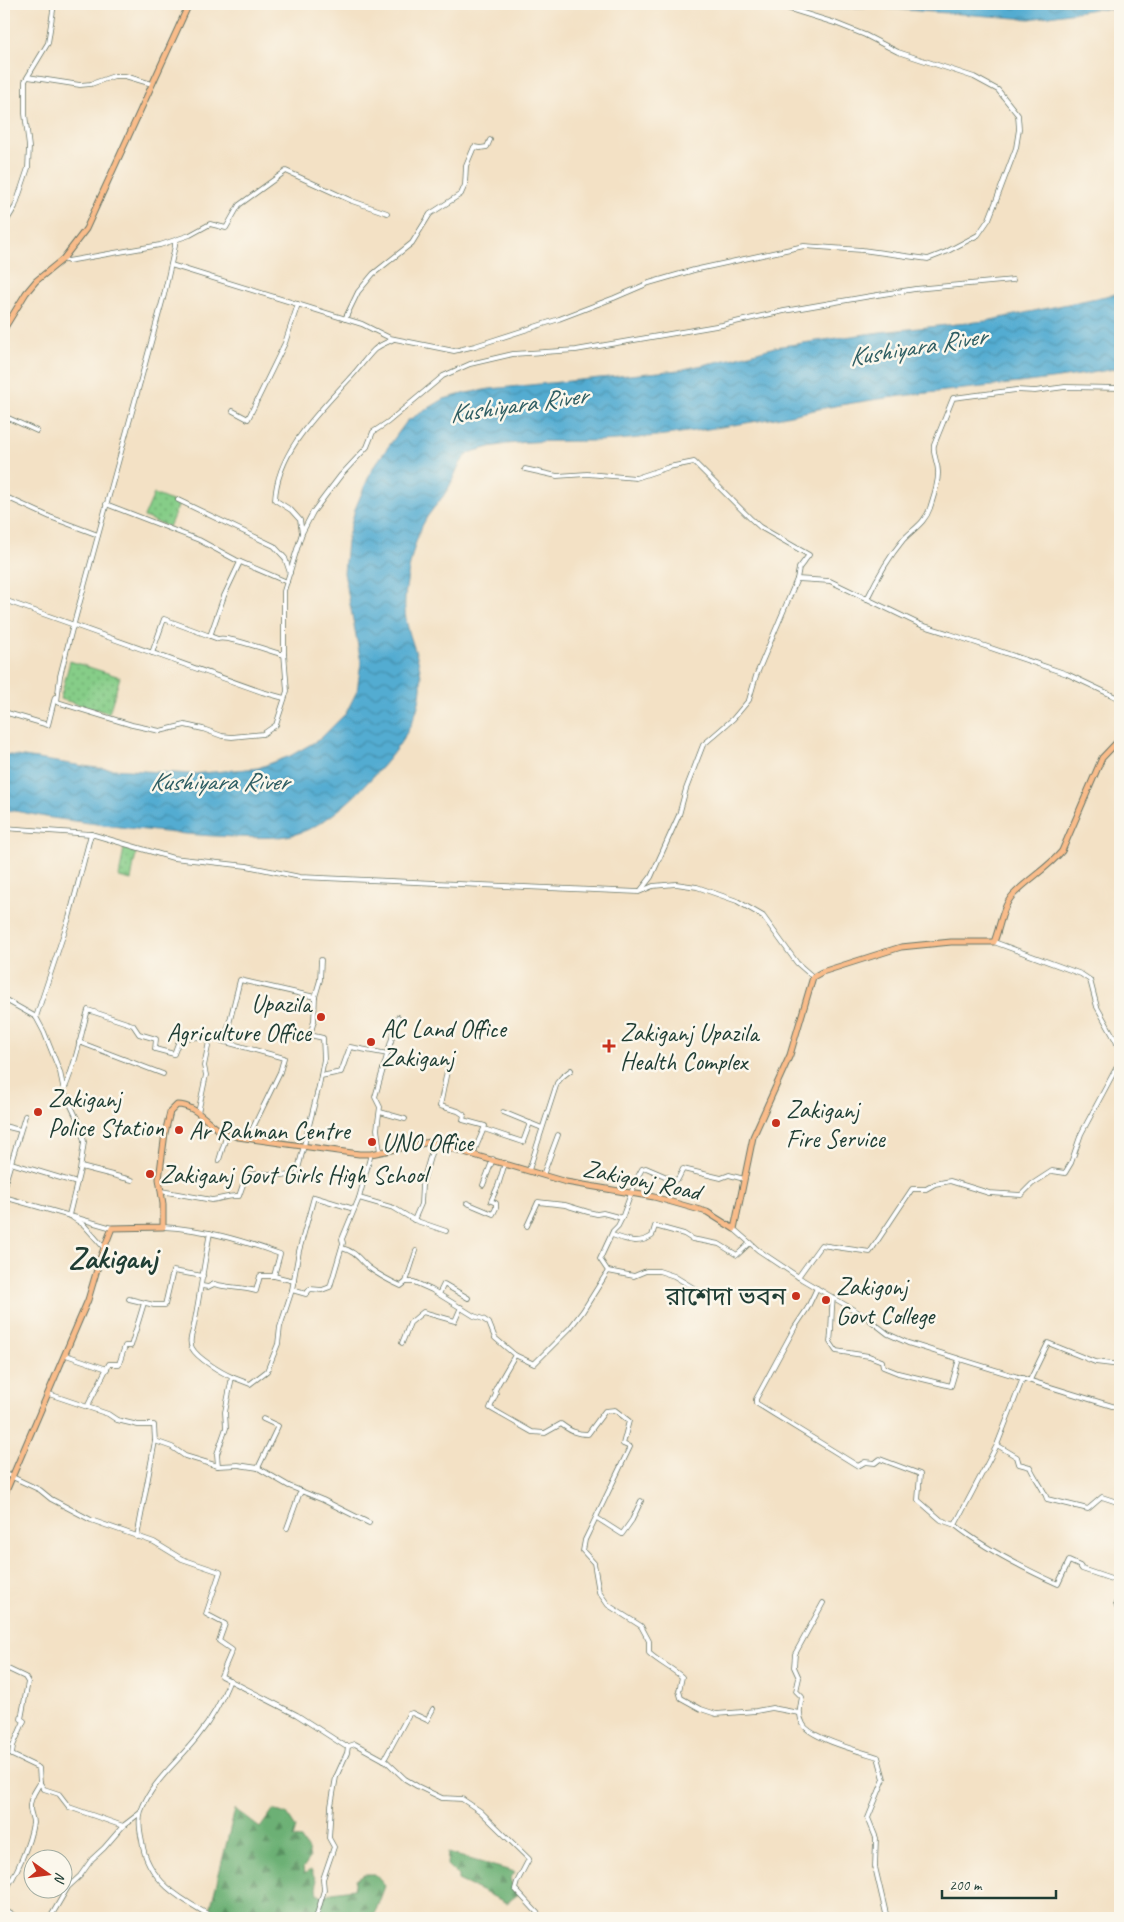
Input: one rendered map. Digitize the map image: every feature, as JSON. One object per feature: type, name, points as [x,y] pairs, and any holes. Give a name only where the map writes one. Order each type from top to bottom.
[{"type":"main road","points":[[4,329],[26,293],[36,281],[63,260],[86,229],[188,5]]},
{"type":"main road","points":[[734,1229],[753,1137],[790,1055],[813,977],[822,972],[901,947],[951,942],[994,942],[1005,909],[1013,896],[1054,861],[1062,850],[1102,758],[1120,739]]},
{"type":"main road","name":"Zakigonj Road","points":[[163,1227],[159,1179],[165,1133],[170,1112],[177,1105],[185,1105],[227,1134],[359,1154],[370,1154],[430,1142],[566,1182],[654,1197],[706,1212],[734,1229]]},
{"type":"main road","points":[[4,1496],[88,1300],[112,1228],[163,1227]]},
{"type":"street","points":[[4,224],[16,208],[28,168],[29,146],[25,81],[48,43],[54,4]]},
{"type":"street","points":[[181,4],[188,5]]},
{"type":"street","points":[[171,265],[362,324],[394,339],[454,351],[558,319],[649,283],[694,270],[804,246],[862,250],[928,259],[978,235],[993,210],[1016,148],[1020,129],[1018,115],[998,90],[974,77],[898,52],[865,35],[835,23],[774,4]]},
{"type":"street","points":[[28,77],[80,85],[91,84],[114,76],[125,76],[152,84]]},
{"type":"street","points":[[345,319],[358,292],[373,274],[412,243],[430,214],[461,194],[465,185],[466,166],[474,147],[487,146],[490,140]]},
{"type":"street","points":[[63,260],[68,261],[160,245],[175,241],[210,224],[226,228],[239,205],[286,172],[352,201],[387,213]]},
{"type":"street","points":[[175,241],[171,265],[73,625],[60,676],[57,702],[144,728],[160,731],[185,725],[222,736],[232,737],[263,734],[276,725],[287,691],[284,655],[284,591],[302,532],[313,512],[330,489],[367,447],[373,432],[388,422],[443,376],[470,364],[513,354],[576,350],[865,297],[1013,280]]},
{"type":"street","points":[[233,411],[248,419],[284,342],[298,304]]},
{"type":"street","points":[[302,532],[300,520],[291,510],[275,500],[276,485],[292,449],[304,429],[375,349],[394,339]]},
{"type":"street","points":[[867,599],[886,564],[904,539],[920,525],[929,510],[938,475],[937,463],[932,453],[953,398],[1016,390],[1035,391],[1065,387],[1120,388]]},
{"type":"street","points":[[4,416],[37,432]]},
{"type":"street","points":[[525,469],[557,476],[587,474],[636,478],[669,467],[694,462],[760,527],[809,555],[798,568],[798,579],[756,676],[749,700],[733,719],[703,745],[678,815],[651,876],[640,892]]},
{"type":"street","points":[[4,496],[50,517],[98,535]]},
{"type":"street","points":[[178,500],[274,546],[285,558],[290,573]]},
{"type":"street","points":[[106,504],[199,540],[240,562],[287,582]]},
{"type":"street","points":[[210,636],[224,596],[240,562]]},
{"type":"street","points":[[798,579],[830,581],[921,625],[1066,674],[1120,699]]},
{"type":"street","points":[[4,600],[262,692],[284,698]]},
{"type":"street","points":[[152,653],[164,619],[218,639],[237,641],[284,655]]},
{"type":"street","points":[[4,712],[48,725],[73,625]]},
{"type":"street","points":[[4,828],[91,834],[174,858],[246,866],[300,877],[640,892],[652,886],[676,884],[697,887],[736,901],[763,916],[796,963],[813,977]]},
{"type":"street","points":[[36,1016],[69,918],[91,834]]},
{"type":"street","points":[[994,942],[1081,974],[1090,980],[1097,1006],[1116,1041],[1120,1054]]},
{"type":"street","points":[[161,1191],[212,1200],[229,1195],[239,1196],[246,1176],[251,1174],[279,1174],[296,1177],[324,1059],[323,1038],[310,1034],[314,1021],[315,996],[320,980],[321,960]]},
{"type":"street","points":[[225,1040],[240,980],[315,996]]},
{"type":"street","points":[[4,999],[36,1016],[60,1072],[64,1091],[83,1135],[81,1167],[69,1215]]},
{"type":"street","points":[[64,1091],[75,1064],[88,1010],[133,1025],[139,1034],[156,1039],[155,1049],[174,1054],[180,1038],[210,1037],[225,1040],[284,1058],[280,1072],[248,1138]]},
{"type":"street","points":[[380,1152],[377,1129],[380,1107],[375,1097],[398,1017]]},
{"type":"street","points":[[198,1113],[206,1075],[204,1066],[210,1037]]},
{"type":"street","points":[[79,1042],[163,1074]]},
{"type":"street","points":[[321,1076],[341,1072],[350,1047],[388,1054]]},
{"type":"street","points":[[798,1277],[821,1245],[870,1252],[912,1189],[926,1190],[935,1184],[950,1181],[989,1193],[1021,1195],[1032,1184],[1052,1171],[1065,1173],[1071,1163],[1081,1134],[1120,1061]]},
{"type":"street","points":[[448,1066],[440,1106],[458,1111],[464,1115],[463,1120],[485,1126],[484,1129],[523,1142],[530,1123]]},
{"type":"street","points":[[528,1170],[557,1083],[562,1076],[571,1070]]},
{"type":"street","points":[[380,1112],[405,1119]]},
{"type":"street","points":[[503,1112],[542,1128]]},
{"type":"street","points":[[4,1186],[25,1116]]},
{"type":"street","points":[[4,1126],[20,1130]]},
{"type":"street","points":[[473,1154],[484,1129]]},
{"type":"street","points":[[219,1160],[227,1134]]},
{"type":"street","points":[[543,1175],[558,1135]]},
{"type":"street","points":[[414,1220],[420,1204],[421,1190],[434,1143]]},
{"type":"street","points":[[292,1290],[306,1294],[310,1289],[322,1290],[330,1287],[342,1248],[342,1239],[359,1198],[370,1154]]},
{"type":"street","points":[[483,1185],[493,1160]]},
{"type":"street","points":[[11,1163],[77,1183]]},
{"type":"street","points":[[467,1203],[493,1214],[496,1203],[490,1201],[498,1186],[505,1163]]},
{"type":"street","points":[[81,1167],[132,1180]]},
{"type":"street","points":[[702,1293],[674,1276],[659,1271],[646,1271],[634,1276],[608,1272],[600,1259],[622,1218],[642,1169],[646,1168],[674,1180],[678,1178],[683,1169],[721,1178],[729,1175],[744,1179]]},
{"type":"street","points":[[4,1197],[112,1228]]},
{"type":"street","points":[[210,1233],[202,1286],[190,1341],[192,1349],[223,1373],[250,1384],[267,1371],[278,1344],[280,1327],[292,1290],[299,1251],[314,1197],[354,1209]]},
{"type":"street","points":[[359,1198],[394,1208],[414,1220],[446,1231]]},
{"type":"street","points":[[528,1226],[538,1202],[565,1205],[588,1212],[603,1213],[622,1218]]},
{"type":"street","points":[[69,1215],[84,1225],[105,1249]]},
{"type":"street","points":[[612,1235],[632,1242],[644,1241],[652,1236],[655,1226],[684,1234],[692,1239],[719,1244],[737,1255],[750,1243]]},
{"type":"street","points":[[163,1227],[210,1233],[258,1245],[280,1254],[274,1276]]},
{"type":"street","points":[[734,1229],[750,1243],[798,1277],[866,1317],[888,1334],[901,1340],[1120,1407]]},
{"type":"street","points":[[342,1248],[356,1254],[367,1266],[401,1286],[406,1282],[416,1251]]},
{"type":"street","points":[[129,1299],[144,1303],[165,1304],[173,1271],[203,1276]]},
{"type":"street","points":[[406,1282],[414,1282],[439,1294],[489,1323],[495,1338],[515,1355],[534,1364],[570,1328],[608,1272]]},
{"type":"street","points":[[202,1286],[208,1287],[214,1284],[228,1288],[237,1286],[256,1291],[260,1276],[274,1276],[294,1281]]},
{"type":"street","points":[[439,1294],[444,1284],[468,1298]]},
{"type":"street","points":[[817,1288],[756,1399],[756,1403],[858,1466],[865,1462],[875,1463],[880,1459],[920,1474],[918,1500],[941,1520],[955,1525],[966,1534],[1019,1565],[1058,1584],[1069,1560],[1082,1569],[1120,1582]]},
{"type":"street","points":[[833,1298],[830,1316],[832,1326],[830,1342],[836,1352],[869,1356],[882,1361],[883,1366],[898,1373],[951,1386],[959,1359]]},
{"type":"street","points":[[87,1407],[109,1364],[119,1364],[125,1346],[131,1346],[144,1303]]},
{"type":"street","points":[[402,1343],[410,1323],[424,1312],[455,1321],[461,1307]]},
{"type":"street","points":[[1030,1380],[1048,1344],[1095,1362],[1120,1366]]},
{"type":"street","points":[[66,1354],[107,1369]]},
{"type":"street","points":[[515,1355],[495,1390],[496,1394],[490,1408],[524,1428],[532,1432],[544,1433],[561,1424],[578,1434],[588,1434],[605,1411],[616,1410],[630,1422],[623,1444],[630,1447],[627,1456],[621,1462],[597,1518],[585,1540],[583,1551],[594,1563],[599,1592],[608,1605],[641,1626],[649,1641],[649,1653],[682,1677],[679,1691],[681,1698],[716,1714],[772,1708],[799,1713]]},
{"type":"street","points":[[218,1466],[217,1454],[226,1428],[225,1412],[232,1378]]},
{"type":"street","points":[[955,1525],[997,1445],[1023,1378]]},
{"type":"street","points":[[49,1394],[108,1414],[117,1420],[154,1425],[155,1441],[137,1537]]},
{"type":"street","points":[[258,1468],[278,1426],[263,1419]]},
{"type":"street","points":[[155,1441],[172,1447],[185,1456],[218,1466],[238,1465],[258,1468],[275,1479],[369,1523]]},
{"type":"street","points":[[997,1445],[1017,1457],[1018,1464],[1030,1467],[1034,1478],[1043,1489],[1047,1499],[1088,1509],[1102,1497],[1120,1503]]},
{"type":"street","points":[[4,1473],[40,1490],[51,1499],[78,1514],[154,1542],[182,1559],[220,1572],[206,1614],[225,1624],[219,1641],[232,1649],[221,1676],[297,1715],[348,1747]]},
{"type":"street","points":[[287,1528],[302,1491]]},
{"type":"street","points":[[597,1518],[622,1534],[642,1501]]},
{"type":"street","points":[[1120,1588],[1116,1604],[1120,1615]]},
{"type":"street","points":[[824,1602],[795,1654],[794,1667],[798,1678],[796,1692],[802,1698],[799,1713],[803,1726],[814,1734],[846,1748],[878,1757],[884,1779],[868,1818],[876,1838],[875,1867],[887,1918]]},
{"type":"street","points":[[4,1667],[25,1677],[28,1682],[22,1719],[24,1721],[13,1746],[12,1755],[39,1768],[40,1783],[44,1789],[59,1794],[69,1807],[123,1826]]},
{"type":"street","points":[[50,1918],[68,1886],[80,1876],[92,1859],[123,1826],[140,1813],[167,1771],[211,1718],[230,1680]]},
{"type":"street","points":[[384,1760],[409,1714],[412,1713],[427,1720],[433,1709]]},
{"type":"street","points":[[348,1747],[354,1744],[384,1760],[404,1779],[417,1786],[442,1798],[462,1799],[480,1811],[526,1856],[528,1861],[515,1889],[542,1918]]},
{"type":"street","points":[[316,1918],[324,1890],[323,1879],[334,1847],[329,1838],[336,1777],[348,1747]]},
{"type":"street","points":[[4,1892],[20,1863],[32,1830],[33,1820],[30,1799],[40,1783]]},
{"type":"street","points":[[140,1813],[143,1852],[153,1872],[166,1886],[184,1900],[214,1918]]},
{"type":"street","points":[[4,1910],[18,1918]]},
{"type":"green space","points":[[154,494],[179,504],[169,527],[144,517]]},
{"type":"green space","points":[[70,661],[120,677],[109,713],[60,699]]},
{"type":"green space","points":[[124,848],[136,853],[131,880],[119,877]]},
{"type":"green space","points":[[235,1809],[260,1828],[273,1810],[287,1814],[296,1828],[293,1838],[301,1839],[308,1850],[310,1858],[303,1868],[304,1874],[311,1870],[316,1880],[318,1894],[322,1897],[332,1892],[354,1889],[356,1879],[364,1874],[375,1874],[385,1886],[373,1918],[208,1918]]},
{"type":"green space","points":[[448,1853],[515,1872],[510,1879],[517,1895],[507,1903],[458,1880],[458,1876],[447,1865]]},
{"type":"water","points":[[803,4],[1120,4],[1120,10],[1095,9],[1030,19],[865,7],[828,9]]},
{"type":"water","name":"Kushiyara River","points":[[1120,293],[1120,368],[1051,379],[875,400],[672,434],[601,441],[506,444],[470,453],[462,460],[448,489],[422,526],[409,567],[405,614],[421,678],[416,712],[409,728],[390,758],[359,792],[323,822],[302,832],[278,837],[169,833],[4,810],[4,754],[97,768],[191,774],[258,768],[290,756],[320,739],[346,713],[357,691],[361,662],[344,573],[347,541],[355,509],[372,469],[407,421],[444,399],[490,389],[679,370],[775,347],[880,332],[986,321]]},
{"type":"place","name":"Upazila Agriculture Office","points":[[321,1017]]},
{"type":"place","name":"AC Land Office Zakiganj","points":[[371,1042]]},
{"type":"place","name":"Zakiganj Upazila Health Complex","points":[[609,1046]]},
{"type":"place","name":"Zakiganj Police Station","points":[[38,1112]]},
{"type":"place","name":"Zakiganj Fire Service","points":[[776,1123]]},
{"type":"place","name":"Ar Rahman Centre","points":[[179,1130]]},
{"type":"place","name":"UNO Office","points":[[372,1142]]},
{"type":"place","name":"Zakiganj Govt Girls High School","points":[[150,1174]]},
{"type":"place","name":"রাশেদা ভবন","points":[[796,1296]]},
{"type":"place","name":"Zakigonj Govt College","points":[[826,1300]]},
{"type":"district","name":"Zakiganj","points":[[113,1258]]}]
